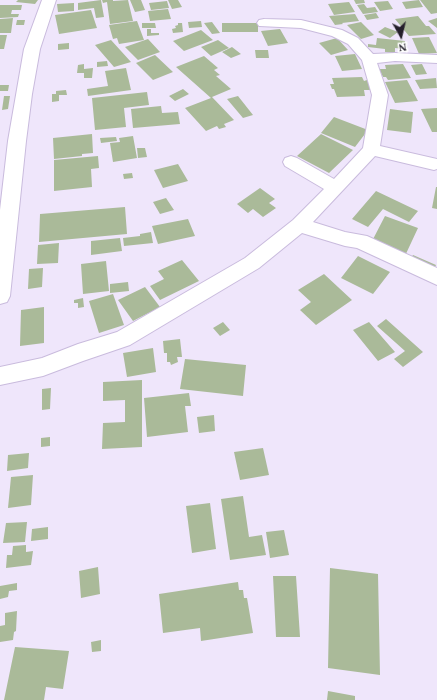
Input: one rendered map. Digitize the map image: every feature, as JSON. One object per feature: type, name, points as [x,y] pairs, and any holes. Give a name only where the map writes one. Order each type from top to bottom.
[{"type":"main road","points":[[0,296],[17,141],[24,94],[32,49],[49,0]]},
{"type":"street","points":[[0,376],[43,367],[78,353],[122,339],[252,263],[299,225],[371,150],[380,95],[369,59],[353,41],[337,33],[301,24],[264,23]]},
{"type":"street","points":[[369,59],[395,57],[437,59]]},
{"type":"street","points":[[371,150],[434,164]]},
{"type":"street","points":[[291,162],[336,188]]},
{"type":"street","points":[[299,225],[345,239],[360,241],[437,277]]},
{"type":"building","points":[[18,0],[38,0],[35,4],[16,2]]},
{"type":"building","points":[[101,0],[104,17],[96,18],[94,8],[78,10],[78,3]]},
{"type":"building","points":[[102,0],[128,0],[133,21],[110,24],[107,2],[103,3]]},
{"type":"building","points":[[130,0],[141,0],[145,10],[135,12]]},
{"type":"building","points":[[168,0],[178,0],[182,7],[172,9]]},
{"type":"building","points":[[354,0],[364,0],[365,3],[356,4]]},
{"type":"building","points":[[419,0],[423,7],[406,9],[402,2]]},
{"type":"building","points":[[420,0],[437,0],[437,13],[431,14]]},
{"type":"building","points":[[167,1],[169,8],[151,10],[149,3]]},
{"type":"building","points":[[388,1],[393,9],[380,11],[374,2]]},
{"type":"building","points":[[349,2],[355,12],[334,15],[328,4]]},
{"type":"building","points":[[74,3],[74,11],[58,12],[57,4]]},
{"type":"building","points":[[364,4],[367,8],[375,7],[378,12],[363,14],[357,5]]},
{"type":"building","points":[[0,5],[22,5],[21,10],[12,10],[11,14],[19,14],[18,17],[0,18]]},
{"type":"building","points":[[168,9],[171,19],[150,21],[148,11]]},
{"type":"building","points":[[91,10],[97,28],[59,34],[55,15]]},
{"type":"building","points":[[376,13],[379,18],[367,20],[364,15]]},
{"type":"building","points":[[355,14],[359,21],[335,25],[329,16]]},
{"type":"building","points":[[418,16],[426,26],[429,26],[436,34],[409,36],[395,19]]},
{"type":"building","points":[[13,18],[11,33],[0,33],[0,19]]},
{"type":"building","points":[[437,18],[437,28],[428,21]]},
{"type":"building","points":[[17,20],[25,20],[24,25],[16,25]]},
{"type":"building","points":[[137,21],[144,40],[119,44],[117,38],[113,39],[109,25]]},
{"type":"building","points":[[201,21],[202,27],[189,28],[188,22]]},
{"type":"building","points":[[212,22],[220,33],[212,34],[204,23]]},
{"type":"building","points":[[361,22],[374,35],[361,39],[347,25]]},
{"type":"building","points":[[142,23],[155,23],[156,28],[142,28]]},
{"type":"building","points":[[178,23],[182,23],[183,32],[173,33],[172,29],[176,28],[175,26],[178,25]]},
{"type":"building","points":[[222,23],[258,23],[258,32],[222,32]]},
{"type":"building","points":[[385,27],[398,32],[390,38],[378,32]]},
{"type":"building","points":[[147,29],[151,29],[151,33],[159,33],[159,35],[147,36]]},
{"type":"building","points":[[280,29],[288,43],[268,46],[261,31]]},
{"type":"building","points":[[201,30],[213,40],[184,51],[173,41]]},
{"type":"building","points":[[0,35],[7,35],[4,49],[0,49]]},
{"type":"building","points":[[429,37],[437,53],[419,54],[412,38]]},
{"type":"building","points":[[337,38],[348,50],[331,55],[319,43]]},
{"type":"building","points":[[377,38],[405,41],[405,49],[395,48],[395,53],[385,52],[385,49],[368,47],[368,44],[376,45]]},
{"type":"building","points":[[148,39],[160,52],[138,60],[125,47]]},
{"type":"building","points":[[111,40],[131,62],[114,67],[95,45]]},
{"type":"building","points":[[218,40],[229,48],[211,56],[201,47]]},
{"type":"building","points":[[69,43],[69,49],[58,50],[58,44]]},
{"type":"building","points":[[232,47],[241,54],[231,58],[222,52]]},
{"type":"building","points":[[255,50],[268,50],[269,58],[256,58]]},
{"type":"building","points":[[355,54],[362,69],[342,71],[335,56]]},
{"type":"building","points":[[155,55],[173,72],[153,80],[136,63]]},
{"type":"building","points":[[204,56],[218,68],[214,70],[220,75],[216,76],[231,89],[212,97],[234,120],[224,124],[226,127],[219,129],[217,126],[206,131],[185,108],[211,98],[176,67]]},
{"type":"building","points":[[107,61],[108,66],[97,67],[97,62]]},
{"type":"building","points":[[84,64],[84,69],[93,68],[92,78],[84,78],[84,73],[77,73],[78,65]]},
{"type":"building","points":[[403,64],[411,78],[388,80],[386,77],[383,77],[379,69],[386,69],[385,65]]},
{"type":"building","points":[[422,64],[427,74],[416,75],[411,65]]},
{"type":"building","points":[[126,68],[131,90],[88,96],[87,89],[108,86],[105,71]]},
{"type":"building","points":[[362,77],[364,81],[367,80],[371,90],[364,90],[365,96],[337,97],[330,84],[334,84],[332,78]]},
{"type":"building","points":[[436,78],[437,88],[420,89],[415,80]]},
{"type":"building","points":[[407,80],[418,101],[395,103],[385,82]]},
{"type":"building","points":[[0,85],[9,85],[8,91],[0,91]]},
{"type":"building","points":[[183,89],[189,94],[175,101],[169,96]]},
{"type":"building","points":[[66,90],[67,95],[59,95],[59,101],[52,102],[52,94],[56,94],[56,91]]},
{"type":"building","points":[[147,92],[149,105],[124,108],[126,127],[95,130],[92,98]]},
{"type":"building","points":[[4,96],[10,96],[8,109],[2,110]]},
{"type":"building","points":[[238,96],[253,115],[243,118],[227,99]]},
{"type":"building","points":[[161,106],[162,113],[178,112],[180,124],[133,128],[131,109]]},
{"type":"building","points":[[437,108],[437,132],[432,132],[421,109]]},
{"type":"building","points":[[390,109],[413,112],[411,133],[387,130]]},
{"type":"building","points":[[334,117],[368,130],[355,147],[321,133]]},
{"type":"building","points":[[92,134],[93,153],[82,154],[82,156],[54,159],[53,138]]},
{"type":"building","points":[[321,134],[353,150],[329,173],[297,156]]},
{"type":"building","points":[[133,136],[137,158],[113,162],[110,143],[120,142],[119,138]]},
{"type":"building","points":[[116,137],[117,141],[101,143],[100,138]]},
{"type":"building","points":[[137,148],[145,148],[147,157],[138,158]]},
{"type":"building","points":[[98,156],[99,168],[91,169],[92,187],[54,191],[54,160]]},
{"type":"building","points":[[178,164],[188,181],[163,188],[154,170]]},
{"type":"building","points":[[132,173],[133,178],[124,179],[123,174]]},
{"type":"building","points":[[437,187],[437,209],[432,208]]},
{"type":"building","points":[[260,188],[275,199],[269,203],[276,208],[263,217],[253,209],[248,213],[237,204]]},
{"type":"building","points":[[376,191],[418,211],[409,222],[383,209],[368,227],[352,219]]},
{"type":"building","points":[[166,198],[174,210],[160,214],[153,202]]},
{"type":"building","points":[[125,207],[127,234],[39,242],[40,214]]},
{"type":"building","points":[[385,216],[418,228],[404,258],[370,245]]},
{"type":"building","points":[[188,219],[195,236],[158,244],[152,226]]},
{"type":"building","points":[[151,232],[153,243],[124,246],[123,238],[140,236],[140,234]]},
{"type":"building","points":[[120,238],[122,251],[91,255],[91,241]]},
{"type":"building","points":[[59,243],[58,263],[37,264],[38,245]]},
{"type":"building","points":[[413,255],[436,265],[432,273],[408,263]]},
{"type":"building","points":[[358,256],[390,272],[373,294],[341,278]]},
{"type":"building","points":[[182,260],[199,281],[160,300],[150,286],[164,279],[158,271]]},
{"type":"building","points":[[106,261],[109,291],[83,294],[81,264]]},
{"type":"building","points":[[43,268],[42,287],[28,289],[29,269]]},
{"type":"building","points":[[324,274],[352,300],[316,325],[300,310],[311,302],[298,290]]},
{"type":"building","points":[[128,282],[129,291],[110,293],[110,284]]},
{"type":"building","points":[[145,287],[160,307],[133,321],[118,300]]},
{"type":"building","points":[[113,294],[124,325],[99,333],[89,301]]},
{"type":"building","points":[[83,298],[84,307],[78,308],[78,303],[74,303],[74,300]]},
{"type":"building","points":[[44,307],[44,343],[20,346],[21,310]]},
{"type":"building","points":[[386,319],[423,352],[403,367],[394,359],[405,351],[377,326]]},
{"type":"building","points":[[223,322],[230,330],[220,336],[213,328]]},
{"type":"building","points":[[369,322],[395,352],[378,361],[353,330]]},
{"type":"building","points":[[180,339],[182,357],[177,357],[178,362],[171,365],[170,362],[167,362],[167,353],[164,353],[163,341]]},
{"type":"building","points":[[153,348],[156,372],[127,377],[123,353]]},
{"type":"building","points":[[185,359],[246,365],[243,396],[180,389]]},
{"type":"building","points":[[142,380],[142,447],[102,449],[103,423],[125,422],[125,400],[103,401],[103,382]]},
{"type":"building","points":[[51,388],[50,409],[42,410],[42,389]]},
{"type":"building","points":[[189,393],[191,406],[185,406],[188,432],[147,437],[144,398]]},
{"type":"building","points":[[214,415],[215,431],[199,433],[197,417]]},
{"type":"building","points":[[50,437],[50,446],[41,447],[41,438]]},
{"type":"building","points":[[263,448],[269,475],[240,480],[234,452]]},
{"type":"building","points":[[29,453],[28,468],[7,471],[8,455]]},
{"type":"building","points":[[33,475],[31,505],[8,508],[11,477]]},
{"type":"building","points":[[243,496],[249,537],[262,535],[266,555],[230,560],[221,499]]},
{"type":"building","points":[[210,503],[216,549],[192,553],[186,506]]},
{"type":"building","points":[[27,522],[25,542],[3,543],[6,523]]},
{"type":"building","points":[[48,527],[48,539],[31,541],[32,529]]},
{"type":"building","points":[[284,530],[289,555],[270,558],[266,532]]},
{"type":"building","points":[[26,545],[26,552],[33,551],[31,565],[6,568],[7,555],[12,555],[13,546]]},
{"type":"building","points":[[98,567],[100,594],[81,598],[79,571]]},
{"type":"building","points":[[330,568],[378,574],[380,675],[328,668]]},
{"type":"building","points":[[273,576],[296,576],[300,637],[276,637]]},
{"type":"building","points":[[238,582],[239,590],[243,590],[244,598],[247,598],[253,633],[201,641],[200,628],[163,633],[159,594]]},
{"type":"building","points":[[17,583],[17,590],[9,591],[8,597],[0,599],[0,586]]},
{"type":"building","points":[[17,611],[16,631],[14,632],[13,640],[0,642],[0,626],[5,625],[5,613]]},
{"type":"building","points":[[101,640],[101,651],[92,652],[91,642]]},
{"type":"building","points":[[15,647],[69,651],[63,689],[46,687],[44,700],[4,700]]},
{"type":"building","points":[[328,691],[355,696],[355,700],[327,700]]}]
